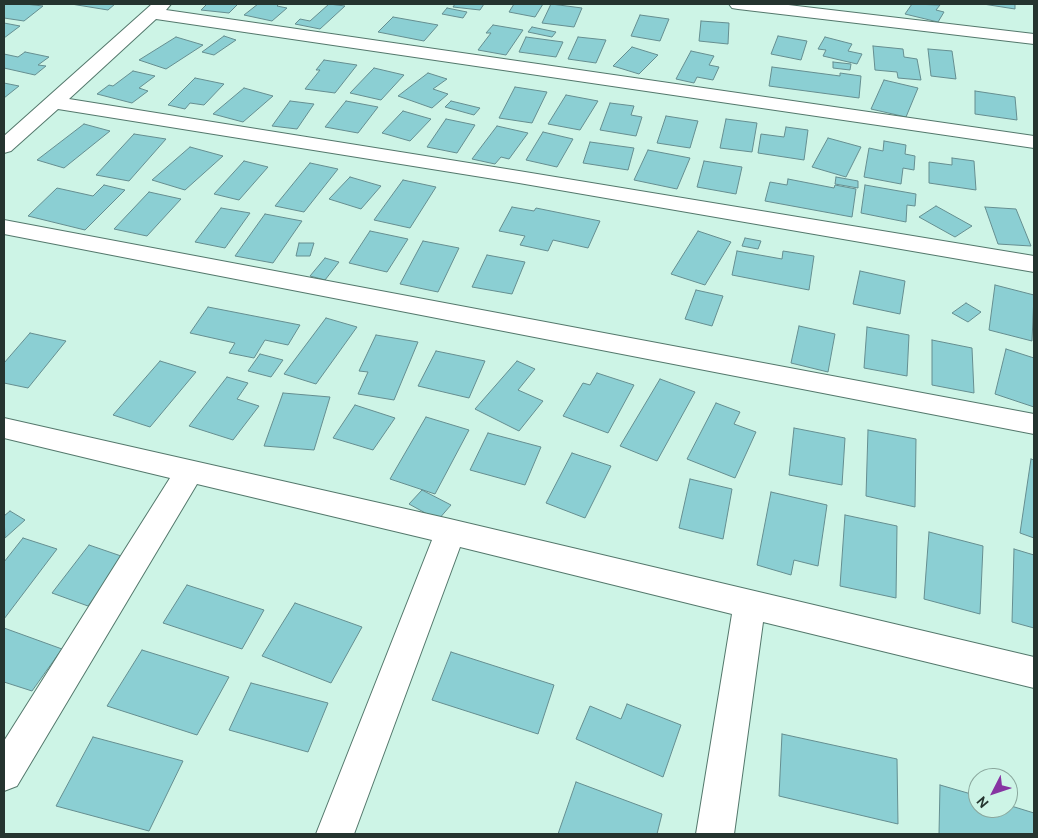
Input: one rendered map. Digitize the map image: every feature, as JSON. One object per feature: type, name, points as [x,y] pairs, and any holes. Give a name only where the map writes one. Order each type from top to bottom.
[{"type":"street","points":[[738,4],[857,11],[1034,39]]},
{"type":"street","points":[[4,147],[156,9],[1034,142]]},
{"type":"street","points":[[53,102],[519,177],[1034,264]]},
{"type":"street","points":[[4,227],[1034,424]]},
{"type":"street","points":[[4,428],[450,532],[1034,673]]},
{"type":"street","points":[[4,774],[190,471]]},
{"type":"street","points":[[335,834],[450,532]]},
{"type":"street","points":[[715,834],[749,605]]},
{"type":"building","points":[[4,4],[43,6],[24,21],[4,18]]},
{"type":"building","points":[[71,4],[115,4],[108,10]]},
{"type":"building","points":[[207,4],[238,4],[229,13],[201,10]]},
{"type":"building","points":[[258,4],[279,4],[277,6],[287,8],[272,21],[244,15]]},
{"type":"building","points":[[329,4],[345,6],[320,29],[295,24],[300,19],[310,21]]},
{"type":"building","points":[[455,4],[484,4],[480,10],[453,7]]},
{"type":"building","points":[[514,4],[543,4],[535,17],[509,12]]},
{"type":"building","points":[[551,4],[582,8],[574,27],[542,23]]},
{"type":"building","points":[[912,4],[940,5],[936,10],[944,12],[938,22],[905,14]]},
{"type":"building","points":[[983,4],[1015,4],[1015,9]]},
{"type":"building","points":[[447,8],[467,12],[463,18],[442,14]]},
{"type":"building","points":[[640,15],[669,19],[660,41],[631,36]]},
{"type":"building","points":[[393,17],[438,25],[424,41],[378,32]]},
{"type":"building","points":[[701,21],[729,23],[728,44],[699,41]]},
{"type":"building","points":[[4,23],[20,26],[4,38]]},
{"type":"building","points":[[493,25],[523,30],[506,55],[478,50],[491,33],[486,33]]},
{"type":"building","points":[[532,27],[556,32],[552,37],[528,32]]},
{"type":"building","points":[[224,36],[236,40],[214,55],[202,52]]},
{"type":"building","points":[[778,36],[807,41],[801,60],[771,54]]},
{"type":"building","points":[[176,37],[203,45],[166,69],[139,60]]},
{"type":"building","points":[[526,37],[563,42],[556,57],[519,52]]},
{"type":"building","points":[[578,37],[606,40],[596,63],[568,59]]},
{"type":"building","points":[[825,37],[852,44],[848,51],[862,54],[857,64],[823,56],[826,50],[818,49]]},
{"type":"building","points":[[873,46],[903,49],[904,57],[917,59],[921,80],[898,78],[897,72],[875,70]]},
{"type":"building","points":[[632,47],[658,55],[639,74],[613,66]]},
{"type":"building","points":[[928,49],[952,51],[956,79],[931,76]]},
{"type":"building","points":[[691,51],[714,56],[709,65],[719,67],[713,80],[697,77],[694,83],[676,79]]},
{"type":"building","points":[[25,52],[49,57],[38,65],[46,66],[35,75],[4,68],[4,54],[18,57]]},
{"type":"building","points":[[324,60],[357,65],[335,93],[305,89],[320,70],[316,70]]},
{"type":"building","points":[[833,62],[851,64],[850,70],[833,68]]},
{"type":"building","points":[[772,67],[840,76],[840,73],[861,76],[859,98],[769,86]]},
{"type":"building","points":[[374,68],[404,75],[381,100],[350,93]]},
{"type":"building","points":[[133,71],[155,76],[139,88],[148,91],[132,103],[97,94],[109,85],[113,86]]},
{"type":"building","points":[[428,73],[447,79],[433,89],[448,94],[432,108],[398,96]]},
{"type":"building","points":[[195,78],[224,84],[204,105],[190,103],[185,109],[168,105]]},
{"type":"building","points":[[884,80],[918,88],[906,117],[871,109]]},
{"type":"building","points":[[4,83],[19,86],[4,98]]},
{"type":"building","points":[[515,87],[547,92],[532,123],[499,118]]},
{"type":"building","points":[[244,88],[273,96],[243,122],[213,114]]},
{"type":"building","points":[[975,91],[1015,97],[1017,120],[975,114]]},
{"type":"building","points":[[566,95],[598,101],[580,130],[548,124]]},
{"type":"building","points":[[290,101],[314,104],[297,129],[272,126]]},
{"type":"building","points":[[346,101],[378,107],[358,133],[325,127]]},
{"type":"building","points":[[451,101],[480,108],[474,115],[445,107]]},
{"type":"building","points":[[610,103],[634,106],[631,115],[642,117],[636,136],[600,130]]},
{"type":"building","points":[[403,111],[431,119],[410,141],[382,133]]},
{"type":"building","points":[[666,116],[698,121],[690,148],[657,143]]},
{"type":"building","points":[[446,119],[475,125],[457,153],[427,147]]},
{"type":"building","points":[[726,119],[757,123],[752,152],[720,148]]},
{"type":"building","points":[[84,124],[110,131],[64,168],[37,160]]},
{"type":"building","points":[[497,126],[528,133],[509,159],[501,157],[495,164],[472,159]]},
{"type":"building","points":[[786,127],[808,130],[804,160],[758,153],[761,134],[784,137]]},
{"type":"building","points":[[543,132],[573,139],[557,167],[526,160]]},
{"type":"building","points":[[134,134],[166,139],[129,181],[96,175]]},
{"type":"building","points":[[828,138],[861,147],[846,177],[812,167]]},
{"type":"building","points":[[884,141],[906,145],[905,154],[915,156],[914,170],[903,168],[901,184],[864,177],[869,148],[883,151]]},
{"type":"building","points":[[590,142],[634,148],[628,170],[583,163]]},
{"type":"building","points":[[190,147],[223,156],[185,190],[152,180]]},
{"type":"building","points":[[648,150],[690,158],[677,189],[634,180]]},
{"type":"building","points":[[952,158],[974,161],[976,190],[929,183],[929,162],[952,165]]},
{"type":"building","points":[[244,161],[268,167],[239,200],[214,194]]},
{"type":"building","points":[[704,161],[742,167],[736,194],[697,187]]},
{"type":"building","points":[[310,163],[338,169],[304,212],[275,206]]},
{"type":"building","points":[[350,177],[381,186],[361,209],[329,199]]},
{"type":"building","points":[[836,177],[858,181],[858,188],[835,184]]},
{"type":"building","points":[[788,179],[834,188],[835,185],[856,189],[852,217],[765,201],[770,182],[787,185]]},
{"type":"building","points":[[403,180],[436,187],[410,228],[374,220]]},
{"type":"building","points":[[104,185],[125,190],[85,230],[28,216],[57,188],[93,196]]},
{"type":"building","points":[[865,185],[916,194],[915,206],[907,205],[906,222],[861,213]]},
{"type":"building","points":[[149,192],[181,199],[147,236],[114,229]]},
{"type":"building","points":[[936,206],[972,226],[955,237],[919,217]]},
{"type":"building","points":[[512,207],[534,211],[536,208],[600,221],[588,248],[553,240],[548,251],[520,245],[525,236],[499,231]]},
{"type":"building","points":[[985,207],[1016,209],[1031,246],[998,244]]},
{"type":"building","points":[[221,208],[250,213],[225,248],[195,242]]},
{"type":"building","points":[[265,214],[302,221],[273,263],[235,256]]},
{"type":"building","points":[[370,231],[408,239],[387,272],[349,263]]},
{"type":"building","points":[[698,231],[731,242],[705,285],[671,274]]},
{"type":"building","points":[[745,238],[761,241],[758,249],[742,246]]},
{"type":"building","points":[[423,241],[459,248],[438,292],[400,284]]},
{"type":"building","points":[[299,243],[314,243],[310,256],[296,256]]},
{"type":"building","points":[[737,251],[782,259],[783,251],[814,256],[809,290],[732,275]]},
{"type":"building","points":[[487,255],[525,262],[512,294],[472,287]]},
{"type":"building","points":[[325,258],[339,262],[325,280],[310,276]]},
{"type":"building","points":[[860,271],[905,281],[900,314],[853,304]]},
{"type":"building","points":[[995,285],[1034,295],[1032,341],[989,330]]},
{"type":"building","points":[[696,290],[723,296],[712,326],[685,319]]},
{"type":"building","points":[[966,303],[981,312],[968,322],[952,313]]},
{"type":"building","points":[[208,307],[300,325],[288,345],[265,340],[254,358],[229,353],[235,343],[190,333]]},
{"type":"building","points":[[326,318],[357,327],[316,384],[284,374]]},
{"type":"building","points":[[799,326],[835,334],[828,372],[791,363]]},
{"type":"building","points":[[867,327],[909,335],[907,376],[864,368]]},
{"type":"building","points":[[30,333],[66,341],[28,388],[4,383],[4,363]]},
{"type":"building","points":[[376,335],[418,342],[394,400],[358,394],[368,372],[359,371]]},
{"type":"building","points":[[932,340],[972,348],[974,393],[932,385]]},
{"type":"building","points":[[1006,349],[1034,358],[1034,407],[995,394]]},
{"type":"building","points":[[436,351],[485,361],[469,398],[418,386]]},
{"type":"building","points":[[260,354],[283,360],[271,377],[248,371]]},
{"type":"building","points":[[160,361],[196,372],[150,427],[113,415]]},
{"type":"building","points":[[517,361],[535,369],[518,390],[543,401],[519,431],[475,409]]},
{"type":"building","points":[[597,373],[634,385],[608,433],[563,416],[583,383],[590,385]]},
{"type":"building","points":[[227,377],[248,383],[237,399],[259,406],[233,440],[189,426]]},
{"type":"building","points":[[660,379],[695,392],[657,461],[620,446]]},
{"type":"building","points":[[283,393],[330,397],[314,450],[264,446]]},
{"type":"building","points":[[716,403],[740,412],[734,424],[756,432],[735,478],[687,459]]},
{"type":"building","points":[[355,405],[395,418],[373,450],[333,438]]},
{"type":"building","points":[[426,417],[469,430],[435,494],[390,479]]},
{"type":"building","points":[[794,428],[845,438],[842,485],[789,475]]},
{"type":"building","points":[[868,430],[916,439],[915,507],[866,496]]},
{"type":"building","points":[[488,433],[541,447],[525,485],[470,470]]},
{"type":"building","points":[[572,453],[611,466],[585,518],[546,503]]},
{"type":"building","points":[[1031,459],[1034,460],[1034,538],[1020,533]]},
{"type":"building","points":[[690,479],[732,489],[723,539],[679,528]]},
{"type":"building","points":[[422,490],[451,505],[438,520],[409,504]]},
{"type":"building","points":[[771,492],[827,505],[818,566],[794,560],[791,575],[757,565]]},
{"type":"building","points":[[10,511],[25,520],[5,538],[4,516]]},
{"type":"building","points":[[845,515],[897,526],[896,598],[840,586]]},
{"type":"building","points":[[929,532],[983,546],[980,614],[924,599]]},
{"type":"building","points":[[23,538],[57,549],[4,619],[4,562]]},
{"type":"building","points":[[89,545],[124,557],[88,606],[52,593]]},
{"type":"building","points":[[1014,549],[1034,555],[1034,628],[1012,622]]},
{"type":"building","points":[[187,585],[264,610],[242,649],[163,623]]},
{"type":"building","points":[[295,603],[362,627],[331,683],[262,656]]},
{"type":"building","points":[[4,628],[62,649],[32,691],[4,682]]},
{"type":"building","points":[[142,650],[229,677],[197,735],[107,706]]},
{"type":"building","points":[[451,652],[554,685],[538,734],[432,700]]},
{"type":"building","points":[[251,683],[328,703],[308,752],[229,730]]},
{"type":"building","points":[[627,704],[681,725],[663,777],[576,739],[590,706],[621,719]]},
{"type":"building","points":[[782,734],[897,759],[898,824],[779,796]]},
{"type":"building","points":[[93,737],[183,761],[149,831],[56,806]]},
{"type":"building","points":[[576,782],[662,814],[657,834],[558,834]]},
{"type":"building","points":[[940,785],[968,793],[968,818],[1018,818],[1018,808],[1034,813],[1034,834],[939,834]]}]
